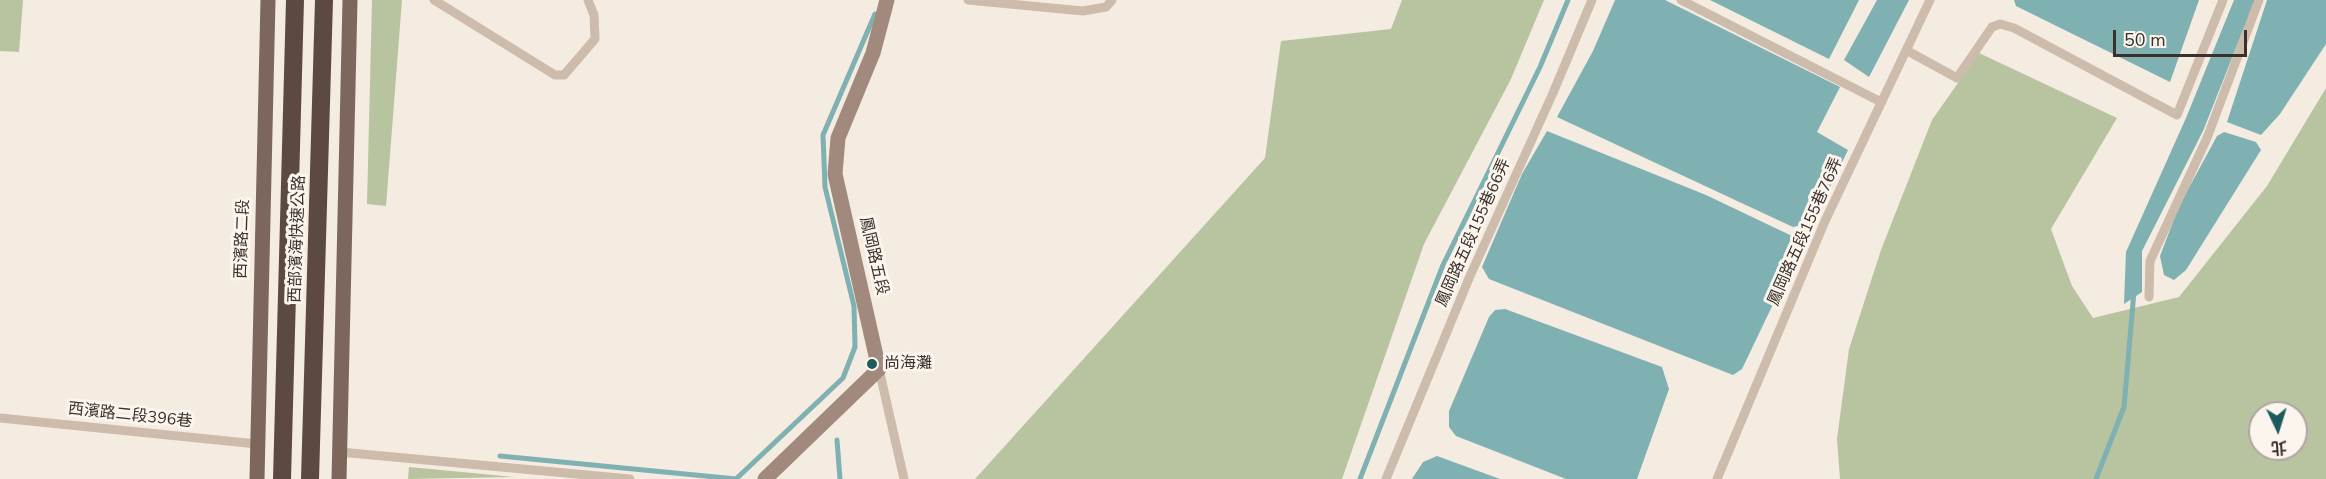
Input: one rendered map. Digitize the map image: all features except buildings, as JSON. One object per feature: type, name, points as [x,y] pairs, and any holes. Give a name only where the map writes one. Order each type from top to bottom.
[{"type":"highway","name":"西部濱海快速公路","points":[[282,479],[295,0]]},
{"type":"highway","name":"西部濱海快速公路","points":[[310,479],[324,0]]},
{"type":"main road","name":"西濱路二段","points":[[257,479],[268,0]]},
{"type":"main road","points":[[339,479],[350,0]]},
{"type":"street","name":"鳳岡路五段","points":[[879,369],[835,174],[838,138],[873,53],[887,0]]},
{"type":"street","points":[[765,479],[879,369]]},
{"type":"lane","points":[[434,0],[555,75],[564,75],[595,39],[594,15],[588,0]]},
{"type":"lane","points":[[968,0],[1083,11],[1106,7],[1112,0]]},
{"type":"lane","name":"鳳岡路五段155巷66弄","points":[[1386,479],[1470,276],[1553,93],[1592,0]]},
{"type":"lane","points":[[1681,0],[1881,102]]},
{"type":"lane","name":"鳳岡路五段155巷76弄","points":[[1717,479],[1826,220],[1930,0]]},
{"type":"lane","points":[[1906,50],[1957,78],[1992,27],[2007,26],[2177,115],[2223,0]]},
{"type":"lane","points":[[2149,297],[2150,261],[2207,138],[2259,0]]},
{"type":"lane","points":[[879,369],[904,479]]},
{"type":"lane","name":"西濱路二段396巷","points":[[0,418],[257,444]]},
{"type":"lane","points":[[340,452],[630,479]]},
{"type":"green space","points":[[0,0],[23,0],[19,52],[0,51]]},
{"type":"green space","points":[[372,0],[402,0],[386,206],[367,204]]},
{"type":"green space","points":[[1402,0],[1544,0],[1511,79],[1424,244],[1342,479],[975,479],[1265,158],[1281,41],[1391,29]]},
{"type":"green space","points":[[1979,53],[2117,118],[2051,229],[2072,286],[2093,318],[2179,297],[2267,186],[2326,88],[2326,479],[1840,479],[1837,439],[1849,349],[1881,250],[1932,120]]},
{"type":"green space","points":[[409,467],[514,477],[408,479]]},
{"type":"water","points":[[1615,0],[1665,0],[1840,87],[1817,132],[1848,150],[1813,222],[1793,227],[1557,117],[1593,51]]},
{"type":"water","points":[[1710,0],[1859,0],[1829,59]]},
{"type":"water","points":[[1877,0],[1909,0],[1869,77],[1844,60]]},
{"type":"water","points":[[2014,0],[2199,0],[2170,82],[2016,6]]},
{"type":"water","points":[[2234,0],[2255,0],[2203,131],[2142,251],[2142,292],[2124,304],[2126,252],[2186,118]]},
{"type":"water","points":[[2267,0],[2326,0],[2326,44],[2280,114],[2261,135],[2227,122]]},
{"type":"water","points":[[1547,131],[1706,195],[1792,236],[1798,252],[1742,369],[1733,375],[1489,279],[1482,267],[1522,174]]},
{"type":"water","points":[[2224,132],[2256,142],[2261,150],[2186,270],[2174,280],[2164,275],[2160,256],[2179,206],[2217,136]]},
{"type":"water","points":[[1505,309],[1662,367],[1669,389],[1637,479],[1566,479],[1456,436],[1449,427],[1449,411],[1489,317],[1495,310]]},
{"type":"water","points":[[1437,456],[1500,479],[1412,479],[1423,462]]},
{"type":"waterway","points":[[1360,479],[1443,265],[1540,67],[1568,0]]},
{"type":"waterway","points":[[500,456],[736,479],[843,378],[855,347],[854,306],[825,187],[823,135],[875,14]]},
{"type":"waterway","points":[[2096,479],[2124,407],[2134,291]]},
{"type":"waterway","points":[[837,440],[840,479]]},
{"type":"place","name":"尚海灘","points":[[872,364]]}]
